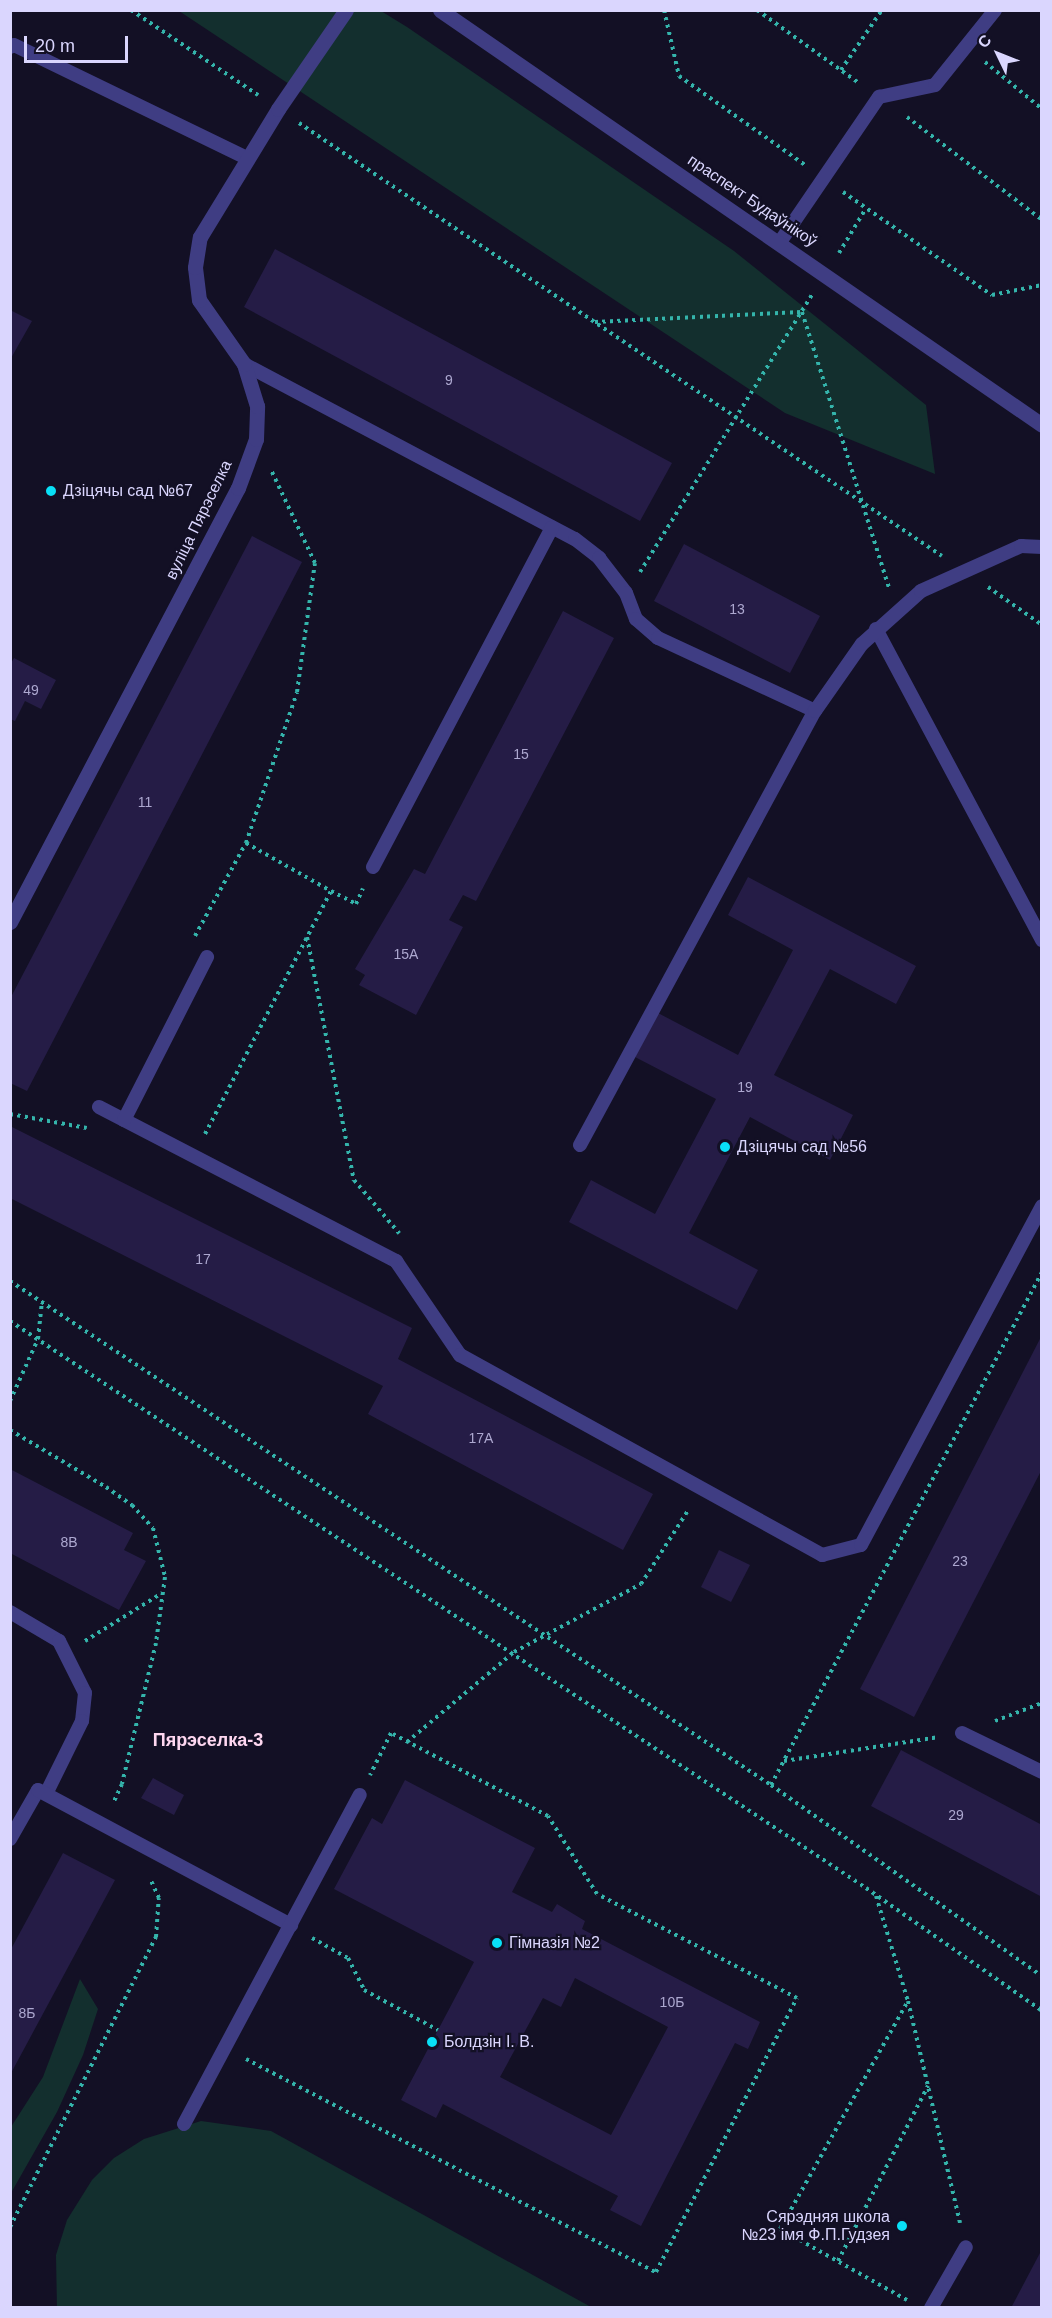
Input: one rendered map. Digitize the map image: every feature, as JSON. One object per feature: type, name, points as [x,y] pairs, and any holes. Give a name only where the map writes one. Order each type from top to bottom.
[{"type":"street","name":"вуліца Пярэселка","points":[[10,922],[238,488],[256,438],[257,406],[244,364],[199,300],[195,267],[200,237],[278,109],[346,10]]},
{"type":"street","name":"праспект Будаўнікоў","points":[[440,10],[780,242],[1041,425]]},
{"type":"lane","points":[[780,242],[879,97],[935,86],[995,10]]},
{"type":"lane","points":[[10,47],[14,45],[247,158]]},
{"type":"lane","points":[[244,364],[552,527],[599,558],[626,593],[636,619],[658,638],[815,711]]},
{"type":"lane","points":[[373,867],[552,527]]},
{"type":"lane","points":[[580,1145],[815,711],[876,629],[897,614],[921,591],[1021,546],[1041,547]]},
{"type":"lane","points":[[876,629],[1041,940]]},
{"type":"lane","points":[[124,1120],[207,957]]},
{"type":"lane","points":[[99,1107],[396,1262],[460,1355],[700,1491],[822,1555],[861,1545],[1041,1206]]},
{"type":"lane","points":[[10,1612],[59,1641],[85,1693],[82,1721],[46,1794]]},
{"type":"lane","points":[[962,1733],[1041,1772]]},
{"type":"lane","points":[[10,1839],[38,1790],[291,1925]]},
{"type":"lane","points":[[184,2124],[360,1795]]},
{"type":"lane","points":[[931,2307],[966,2247]]},
{"type":"path","points":[[131,10],[862,504],[966,571],[1041,625]]},
{"type":"path","points":[[664,10],[679,76],[992,295],[1041,285]]},
{"type":"path","points":[[841,70],[882,10]]},
{"type":"path","points":[[966,47],[1041,109]]},
{"type":"path","points":[[626,593],[737,419],[866,208]]},
{"type":"path","points":[[593,322],[802,312]]},
{"type":"path","points":[[802,312],[897,614]]},
{"type":"path","points":[[246,843],[297,692],[315,563],[256,438]]},
{"type":"path","points":[[194,1156],[331,891],[356,904],[373,867]]},
{"type":"path","points":[[307,937],[354,1180],[404,1239]]},
{"type":"path","points":[[10,1114],[86,1131],[99,1107]]},
{"type":"path","points":[[771,1785],[1041,1272]]},
{"type":"path","points":[[10,1281],[771,1785],[1041,1976]]},
{"type":"path","points":[[10,1401],[38,1339],[42,1302]]},
{"type":"path","points":[[10,1321],[514,1652],[876,1895],[1041,2011]]},
{"type":"path","points":[[10,1430],[132,1505],[153,1527],[165,1577],[156,1643],[122,1784],[103,1826]]},
{"type":"path","points":[[407,1742],[514,1652],[641,1584],[700,1491]]},
{"type":"path","points":[[66,1652],[163,1593]]},
{"type":"path","points":[[784,1761],[962,1733],[1041,1703]]},
{"type":"path","points":[[225,2049],[656,2272],[797,1998],[597,1894],[548,1816],[391,1733],[360,1795]]},
{"type":"path","points":[[10,2227],[156,1937],[159,1898],[132,1841]]},
{"type":"path","points":[[876,1895],[908,2001],[966,2247]]},
{"type":"path","points":[[291,1925],[348,1958],[364,1990],[438,2030]]},
{"type":"path","points":[[908,2001],[780,2229],[910,2302]]},
{"type":"path","points":[[838,2261],[928,2085]]},
{"type":"green space","points":[[179,11],[381,11],[734,251],[926,405],[935,474],[785,413]]},
{"type":"green space","points":[[80,1979],[98,2009],[83,2055],[57,2112],[11,2193],[11,2127],[43,2077]]},
{"type":"green space","points":[[201,2121],[271,2131],[591,2307],[57,2308],[56,2255],[67,2220],[92,2180],[114,2158],[144,2139]]},
{"type":"building","points":[[275,249],[672,463],[640,521],[244,307]]},
{"type":"building","points":[[10,310],[32,321],[10,360]]},
{"type":"building","points":[[252,536],[302,562],[27,1091],[10,1083],[10,999]]},
{"type":"building","points":[[684,544],[820,616],[790,673],[654,601]]},
{"type":"building","points":[[563,611],[614,638],[476,901],[463,895],[449,920],[463,927],[416,1015],[359,985],[365,975],[355,969],[414,869],[425,874]]},
{"type":"building","points":[[14,658],[56,680],[41,709],[25,701],[15,721],[10,719],[10,665]]},
{"type":"building","points":[[748,877],[916,966],[896,1004],[830,969],[774,1075],[853,1115],[830,1160],[750,1117],[689,1233],[758,1270],[737,1310],[569,1222],[591,1180],[655,1214],[716,1099],[635,1057],[658,1013],[738,1055],[793,950],[728,915]]},
{"type":"building","points":[[10,1126],[412,1328],[398,1359],[653,1494],[623,1550],[368,1414],[383,1386],[10,1198]]},
{"type":"building","points":[[1042,1335],[1042,1469],[914,1717],[860,1689]]},
{"type":"building","points":[[10,1469],[133,1533],[124,1550],[146,1561],[119,1610],[10,1553]]},
{"type":"building","points":[[719,1550],[750,1565],[731,1602],[701,1587]]},
{"type":"building","points":[[901,1750],[1042,1825],[1042,1897],[871,1806]]},
{"type":"building","points":[[153,1778],[184,1795],[174,1815],[141,1798]]},
{"type":"building","points":[[405,1780],[535,1848],[512,1892],[552,1912],[557,1904],[585,1921],[582,1929],[760,2022],[748,2049],[735,2043],[641,2226],[610,2210],[618,2196],[443,2104],[436,2118],[401,2100],[474,1962],[334,1889],[372,1818],[382,1824]],"holes":[[[575,1978],[668,2027],[611,2135],[500,2077],[543,1998],[561,2007]]]},
{"type":"building","points":[[63,1853],[115,1880],[10,2075],[10,1951]]},
{"type":"building","points":[[1040,2253],[1042,2308],[1011,2308]]},
{"type":"place","name":"Дзіцячы сад №67","points":[[51,491]]},
{"type":"place","name":"Дзіцячы сад №56","points":[[725,1147]]},
{"type":"place","name":"Гімназія №2","points":[[497,1943]]},
{"type":"place","name":"Болдзін І. В.","points":[[432,2042]]},
{"type":"place","name":"Сярэдняя школа №23 імя Ф.П.Гудзея","points":[[902,2226]]},
{"type":"district","name":"Пярэселка-3","points":[[208,1740]]}]
